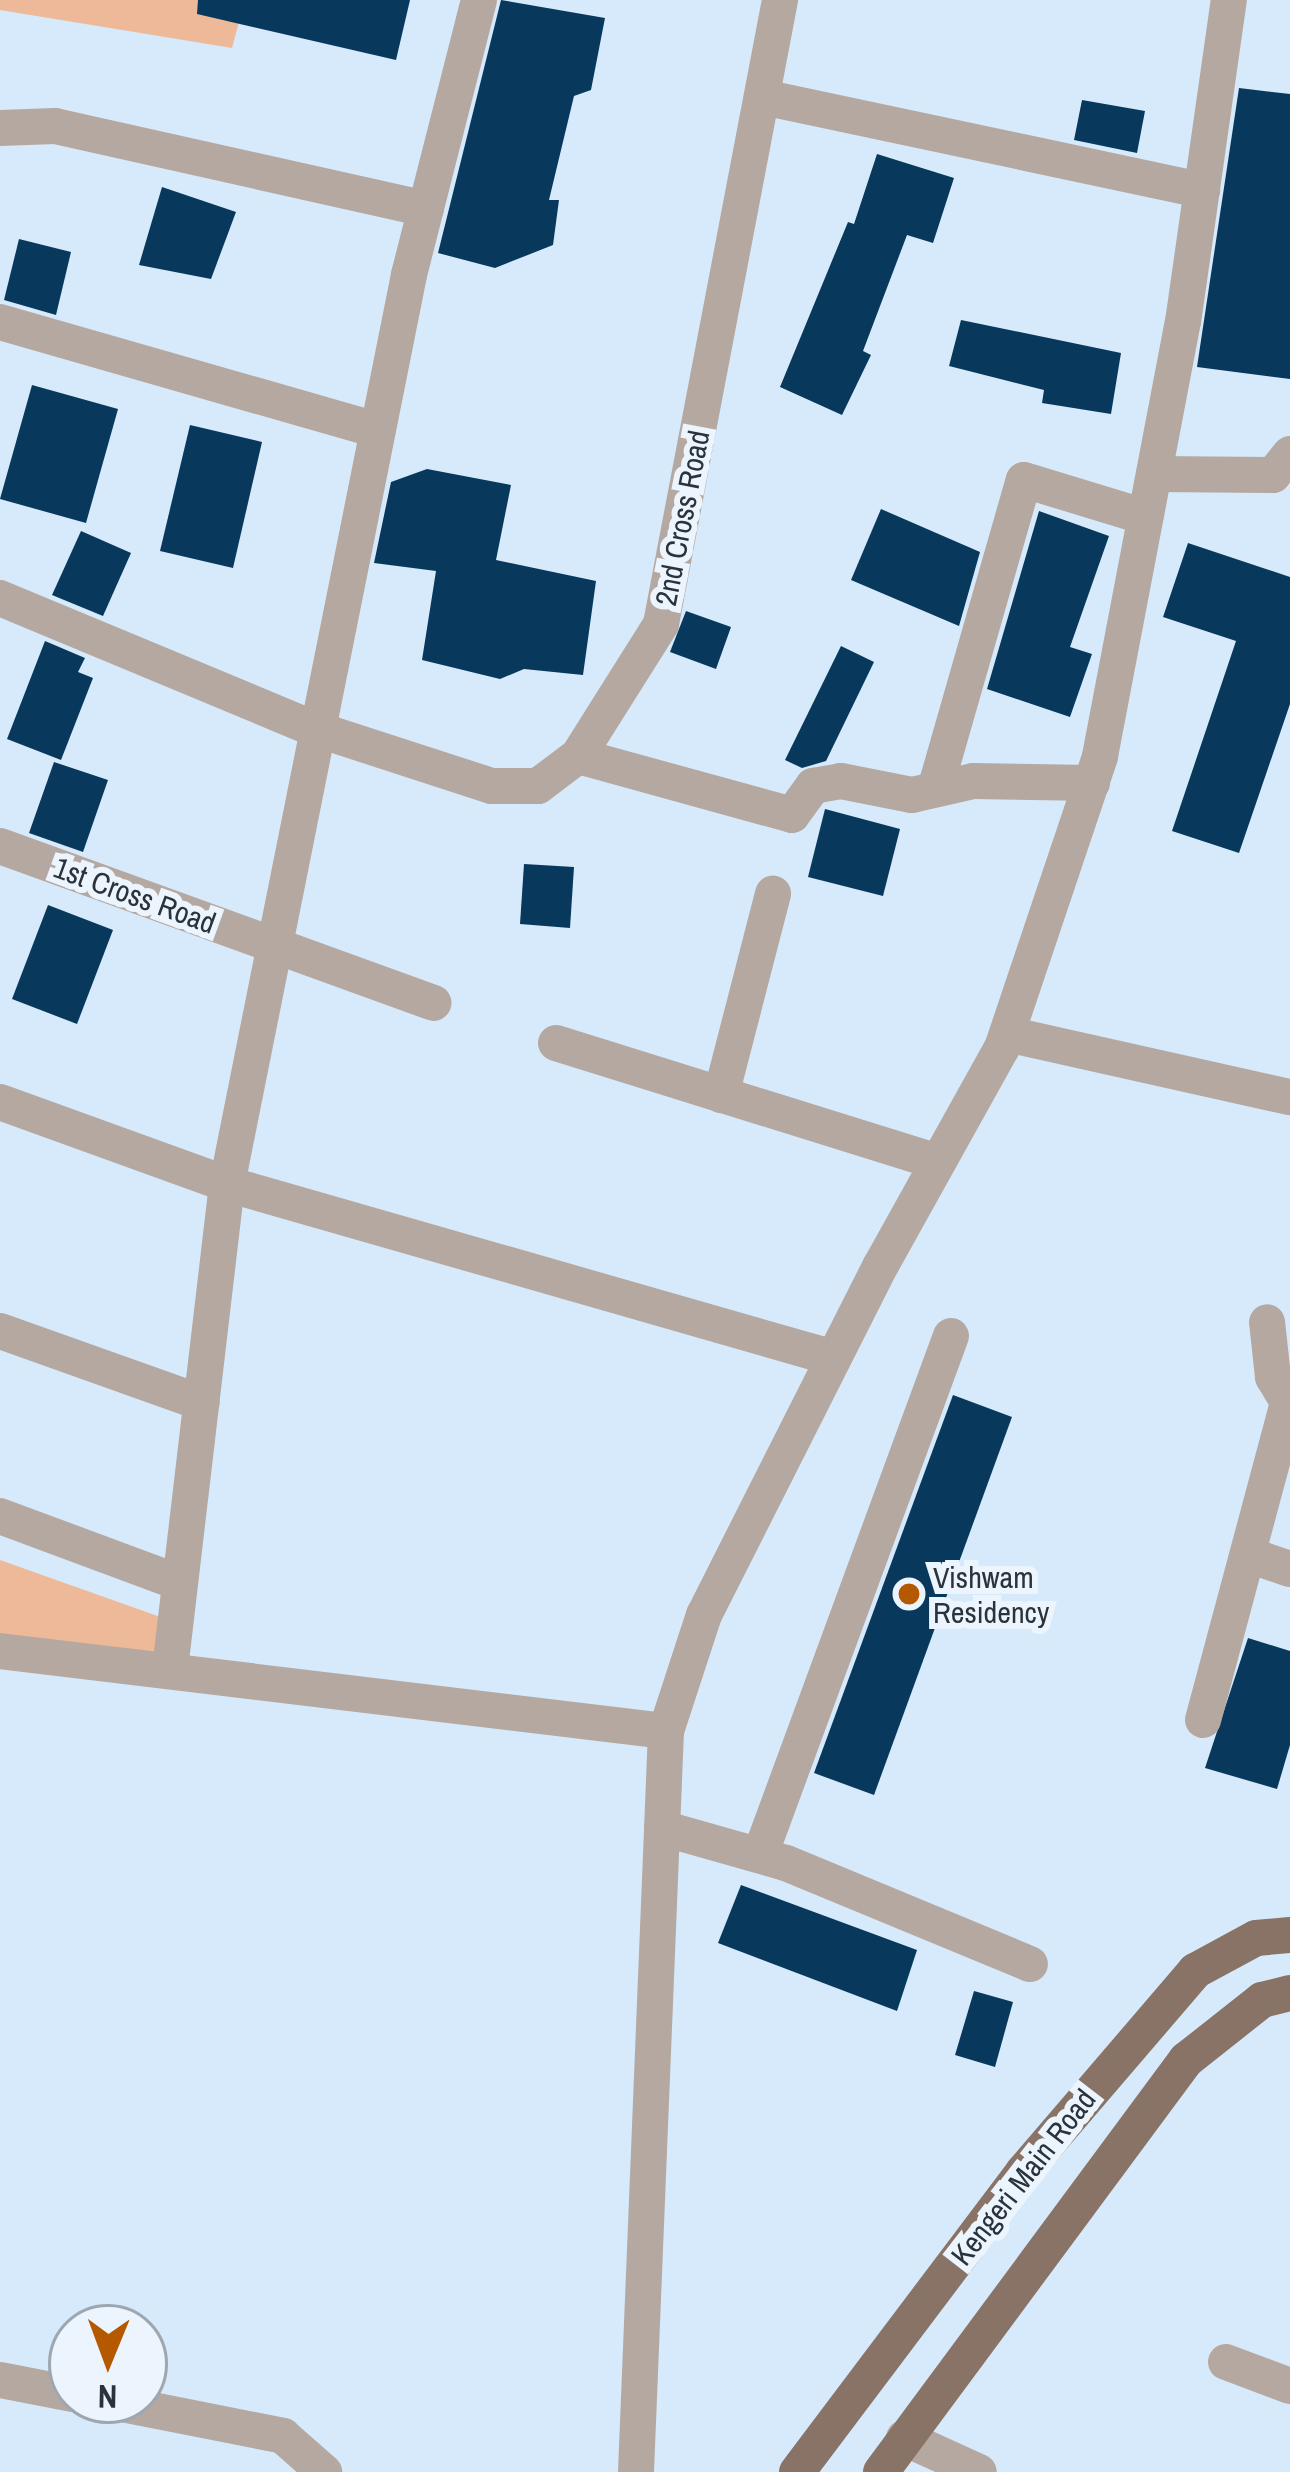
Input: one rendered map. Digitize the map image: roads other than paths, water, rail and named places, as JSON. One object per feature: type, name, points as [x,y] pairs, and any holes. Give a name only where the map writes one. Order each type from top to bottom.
[{"type":"main road","name":"Kengeri Main Road","points":[[796,2472],[1023,2172],[1195,1971],[1256,1938],[1290,1936]]},
{"type":"main road","name":"Kengeri Main Road","points":[[881,2472],[1015,2301],[1186,2060],[1262,2000],[1290,1993]]},
{"type":"street","points":[[170,1671],[227,1184],[271,944],[376,430],[479,0]]},
{"type":"street","name":"2nd Cross Road","points":[[0,598],[313,728],[492,786],[538,787],[578,756],[661,624],[780,0]]},
{"type":"street","points":[[636,2472],[666,1731],[704,1616],[834,1358],[1007,1034],[1092,783],[1154,474],[1229,0]]},
{"type":"street","points":[[763,97],[1202,190]]},
{"type":"street","points":[[0,128],[55,126],[426,209]]},
{"type":"street","points":[[0,322],[376,430]]},
{"type":"street","points":[[1154,474],[1273,475],[1290,454]]},
{"type":"street","points":[[936,786],[1024,481],[1146,517]]},
{"type":"street","points":[[578,756],[792,815],[813,786],[865,782],[912,795],[936,786],[1092,783]]},
{"type":"street","name":"1st Cross Road","points":[[0,846],[434,1003]]},
{"type":"street","points":[[722,1095],[773,894]]},
{"type":"street","points":[[1007,1034],[1290,1097]]},
{"type":"street","points":[[556,1043],[938,1162]]},
{"type":"street","points":[[0,1102],[227,1184],[834,1358]]},
{"type":"street","points":[[1203,1720],[1288,1402],[1273,1377],[1267,1322]]},
{"type":"street","points":[[0,1331],[202,1403]]},
{"type":"street","points":[[760,1855],[950,1336]]},
{"type":"street","points":[[0,1516],[180,1583]]},
{"type":"street","points":[[1249,1556],[1290,1569]]},
{"type":"street","points":[[0,1651],[666,1731]]},
{"type":"street","points":[[662,1828],[760,1855],[1030,1964]]},
{"type":"street","points":[[1226,2362],[1290,2386]]},
{"type":"street","points":[[0,2380],[48,2389]]},
{"type":"street","points":[[168,2413],[283,2436],[324,2472]]},
{"type":"street","points":[[904,2438],[979,2472]]},
{"type":"place","name":"Vishwam Residency","points":[[909,1594]]}]
